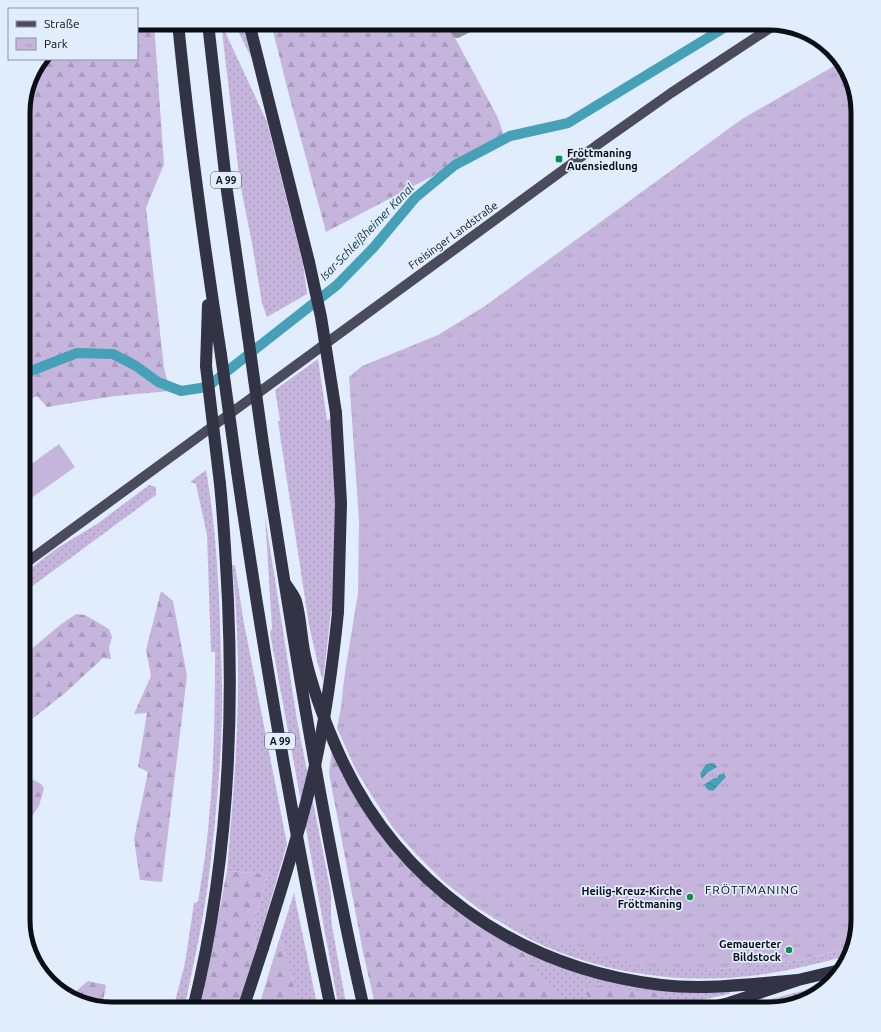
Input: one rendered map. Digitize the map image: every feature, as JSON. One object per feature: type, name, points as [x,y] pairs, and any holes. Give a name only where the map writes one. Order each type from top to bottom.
[{"type":"highway","name":"A 99","points":[[179,30],[187,117],[250,560],[307,892],[330,1002]]},
{"type":"highway","name":"A 99","points":[[209,30],[227,191],[264,452],[308,729],[323,813],[363,1002]]},
{"type":"highway","points":[[245,1002],[298,835],[310,790],[328,703],[338,612],[341,503],[336,413],[321,317],[309,262],[250,30]]},
{"type":"highway","points":[[194,1002],[210,926],[220,864],[230,715],[230,644],[226,565],[220,484],[206,366],[209,278]]},
{"type":"highway","points":[[285,583],[296,600],[305,656],[318,702],[345,767],[370,811],[399,850],[432,884],[449,898],[489,927],[513,941],[566,964],[612,977],[663,985],[691,987],[798,980]]},
{"type":"highway","points":[[732,1002],[798,980],[832,972]]},
{"type":"main road","name":"Freisinger Landstraße","points":[[30,560],[658,102],[766,30]]},
{"type":"street","points":[[456,30],[457,33],[463,30]]},
{"type":"green space","points":[[138,30],[154,30],[164,164],[146,208],[164,368],[170,391],[115,396],[47,407],[37,396],[30,399],[30,107],[36,81],[48,60],[138,60]]},
{"type":"green space","points":[[222,30],[224,30],[267,122],[303,264],[307,294],[267,317],[262,303],[240,183]]},
{"type":"green space","points":[[238,30],[245,30],[251,57]]},
{"type":"green space","points":[[273,30],[451,30],[497,116],[505,138],[326,232]]},
{"type":"green space","points":[[836,65],[847,86],[851,112],[850,931],[846,949],[803,960],[707,970],[658,968],[613,959],[563,944],[514,926],[479,909],[444,882],[416,854],[394,829],[356,770],[337,728],[358,593],[359,521],[349,377],[362,366],[438,335],[485,306],[742,119]]},
{"type":"green space","points":[[318,359],[327,420],[331,419],[336,493],[333,611],[331,611],[323,681],[309,625],[278,422],[280,420],[275,390]]},
{"type":"green space","points":[[59,444],[75,467],[30,499],[30,465]]},
{"type":"green space","points":[[206,470],[214,527],[217,564],[222,710],[220,760],[208,884],[186,1002],[175,1002],[185,963],[194,903],[198,902],[206,847],[213,769],[215,652],[211,652],[207,535],[196,484],[190,482]]},
{"type":"green space","points":[[149,485],[156,487],[156,495],[30,588],[30,569],[59,547],[97,524]]},
{"type":"green space","points":[[265,516],[297,720],[331,893],[332,926],[346,1002],[338,1002],[270,633],[272,628]]},
{"type":"green space","points":[[232,565],[235,565],[243,618],[287,844],[256,951],[253,928],[267,874],[227,871],[238,713],[237,624]]},
{"type":"green space","points":[[161,591],[173,601],[187,676],[162,882],[140,880],[134,839],[148,772],[138,767],[147,713],[134,714],[151,676],[146,650]]},
{"type":"green space","points":[[76,614],[85,615],[109,629],[112,637],[109,648],[111,659],[103,658],[64,694],[30,721],[30,650],[60,625]]},
{"type":"green space","points":[[332,749],[381,832],[402,860],[429,888],[461,915],[525,954],[538,974],[568,1002],[374,1002],[363,952],[329,773]]},
{"type":"green space","points":[[30,778],[41,784],[44,788],[39,806],[30,819]]},
{"type":"green space","points":[[381,832],[421,877],[553,962],[731,991],[729,994],[692,1002],[662,1002],[584,988],[589,1002],[568,1002],[538,974],[525,954],[461,915],[429,888],[402,860]]},
{"type":"green space","points":[[227,871],[267,874],[253,928],[256,951],[239,1002],[201,1002]]},
{"type":"green space","points":[[294,893],[317,1002],[299,1002],[280,937]]},
{"type":"green space","points":[[479,909],[514,926],[707,970],[803,960],[846,949],[843,957],[770,973],[733,978],[682,978],[632,972],[583,960],[548,948],[508,927]]},
{"type":"green space","points":[[280,937],[299,1002],[260,1002]]},
{"type":"green space","points":[[88,981],[106,985],[103,1001],[86,998],[74,993]]},
{"type":"green space","points":[[589,985],[659,993],[662,1002],[589,1002],[584,988]]},
{"type":"green space","points":[[816,987],[795,998],[780,1001],[760,1002]]},
{"type":"water","points":[[714,763],[717,767],[707,773],[702,779],[700,774],[706,764]]},
{"type":"water","points":[[724,773],[726,777],[713,791],[708,790],[704,785]]},
{"type":"waterway","name":"Isar-Schleißheimer Kanal","points":[[30,371],[77,353],[113,354],[136,366],[158,382],[181,391],[207,387],[337,285],[374,247],[415,198],[455,165],[510,136],[568,123],[721,30]]},
{"type":"place","name":"Fröttmaning Auensiedlung","points":[[559,159]]},
{"type":"place","name":"Heilig-Kreuz-Kirche Fröttmaning","points":[[690,897]]},
{"type":"place","name":"Gemauerter Bildstock","points":[[789,950]]},
{"type":"district","name":"FRÖTTMANING","points":[[752,890]]}]
